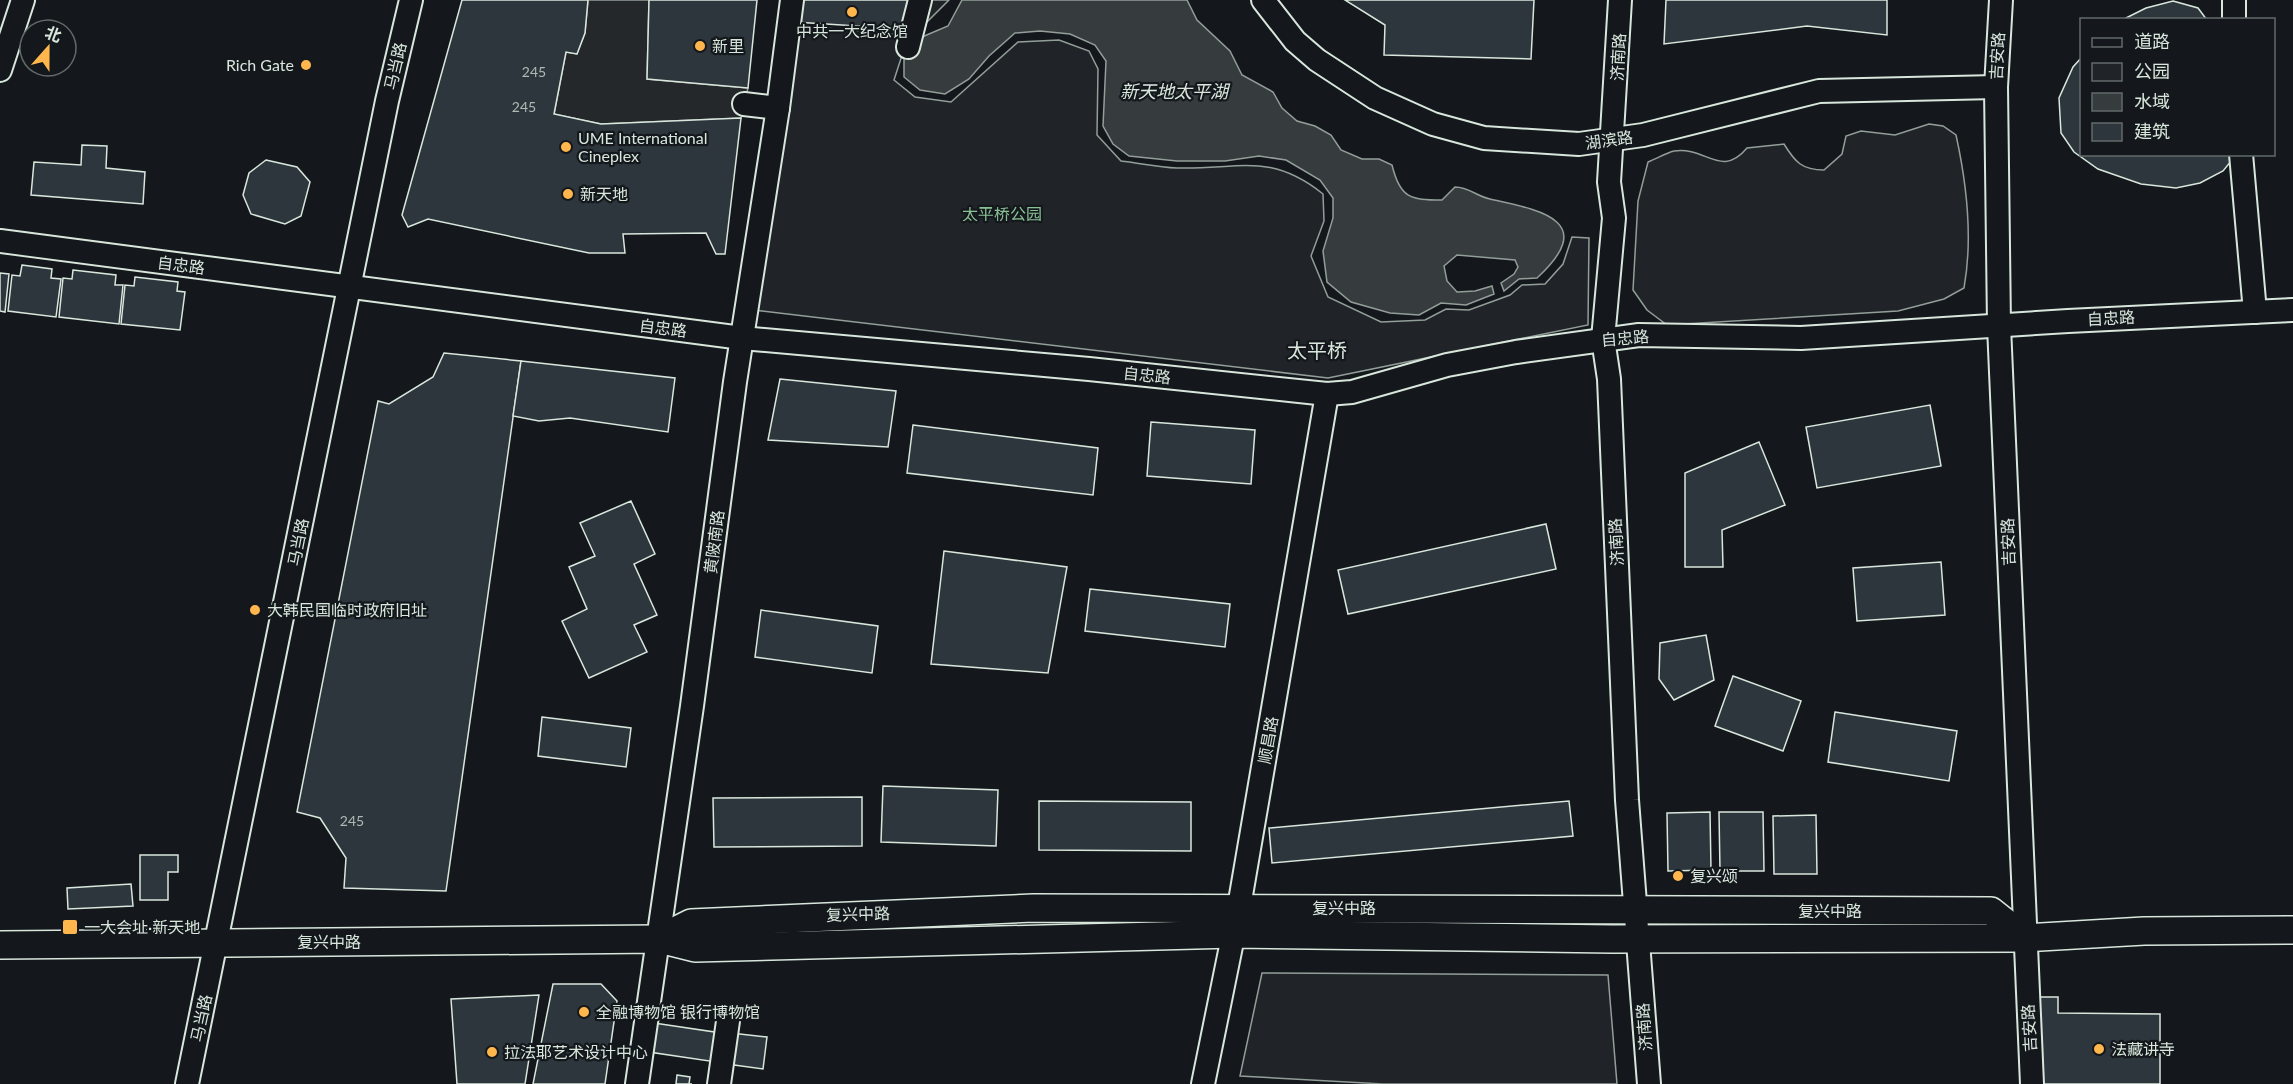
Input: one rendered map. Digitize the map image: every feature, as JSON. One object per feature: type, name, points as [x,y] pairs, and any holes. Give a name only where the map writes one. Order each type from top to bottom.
[{"type":"main road","name":"复兴中路","points":[[659,939],[691,923],[752,918],[1033,908],[1239,907],[1991,911],[2025,938]]},
{"type":"main road","name":"复兴中路","points":[[0,945],[659,939],[695,948],[1233,934],[1638,939],[2025,938],[2144,931],[2293,930]]},
{"type":"street","points":[[0,70],[23,0]]},
{"type":"street","name":"马当路","points":[[186,1084],[387,101],[411,0]]},
{"type":"street","name":"黄陂南路","points":[[637,1084],[792,0]]},
{"type":"street","points":[[908,47],[920,0]]},
{"type":"street","name":"湖滨路","points":[[1263,0],[1281,11],[1295,41],[1317,60],[1375,98],[1432,124],[1484,138],[1579,144],[1611,141],[1819,91],[1996,87]]},
{"type":"street","name":"济南路","points":[[1620,0],[1616,100],[1609,182],[1614,218],[1603,339],[1609,379],[1627,800],[1649,1084]]},
{"type":"street","name":"吉安路","points":[[2001,0],[1996,87],[1999,326],[2032,1084]]},
{"type":"street","points":[[2234,0],[2234,18]]},
{"type":"street","points":[[744,104],[778,108]]},
{"type":"street","points":[[2241,156],[2255,312]]},
{"type":"street","name":"自忠路","points":[[0,241],[742,338],[1078,368],[1327,394],[1352,392],[1447,365],[1639,335],[1801,338],[2293,310]]},
{"type":"street","name":"顺昌路","points":[[1203,1084],[1239,907],[1327,394]]},
{"type":"street","points":[[719,1084],[728,1021]]},
{"type":"green space","name":"太平桥公园","points":[[910,0],[949,0],[906,43],[894,80],[915,97],[951,102],[1018,42],[1059,40],[1089,51],[1098,69],[1097,135],[1121,161],[1177,168],[1269,167],[1304,181],[1323,194],[1324,221],[1311,256],[1328,297],[1381,322],[1425,320],[1446,309],[1469,310],[1510,295],[1522,285],[1545,284],[1563,264],[1572,237],[1589,238],[1588,325],[1328,378],[754,310],[792,25],[905,35]]},
{"type":"green space","points":[[1929,124],[1943,126],[1956,135],[1968,212],[1967,269],[1964,288],[1944,299],[1898,311],[1667,325],[1647,310],[1633,290],[1638,201],[1648,162],[1674,151],[1685,151],[1729,161],[1738,157],[1747,148],[1784,144],[1800,164],[1824,170],[1842,154],[1846,136],[1861,131],[1895,135]]},
{"type":"green space","points":[[1262,973],[1608,975],[1617,1084],[1383,1084],[1240,1076]]},
{"type":"shaded area","points":[[588,0],[649,0],[647,79],[748,88],[741,118],[601,124],[554,114],[566,52],[577,54],[585,33]]},
{"type":"water","name":"新天地太平湖","points":[[962,0],[1187,0],[1197,20],[1230,51],[1242,75],[1273,92],[1282,108],[1297,121],[1315,126],[1331,135],[1341,150],[1362,159],[1379,159],[1392,165],[1399,184],[1408,195],[1414,198],[1442,200],[1455,187],[1464,188],[1485,198],[1527,208],[1556,221],[1563,230],[1563,243],[1555,258],[1537,278],[1519,279],[1504,291],[1501,283],[1514,274],[1518,267],[1515,260],[1457,255],[1444,266],[1447,281],[1457,292],[1475,291],[1492,286],[1494,294],[1466,305],[1441,303],[1419,315],[1390,313],[1351,302],[1327,282],[1323,251],[1333,218],[1333,198],[1320,180],[1286,160],[1259,156],[1225,161],[1177,161],[1129,156],[1113,144],[1103,126],[1106,61],[1095,45],[1070,34],[1040,31],[1015,33],[989,56],[969,79],[945,94],[920,90],[904,77],[904,54],[922,37],[948,26]]},
{"type":"building","points":[[462,0],[588,0],[585,33],[577,54],[566,52],[554,114],[601,124],[741,118],[725,254],[716,254],[706,233],[623,234],[625,253],[589,253],[428,219],[408,227],[402,215]]},
{"type":"building","name":"新里","points":[[649,0],[757,0],[748,88],[647,79]]},
{"type":"building","name":"中共一大纪念馆","points":[[799,0],[908,0],[904,29],[795,22]]},
{"type":"building","points":[[1345,0],[1534,0],[1531,59],[1384,55],[1385,25]]},
{"type":"building","points":[[1666,0],[1887,0],[1887,35],[1807,26],[1664,44]]},
{"type":"building","points":[[2173,1],[2198,8],[2206,18],[2126,18],[2146,8]]},
{"type":"building","points":[[2080,59],[2080,156],[2235,156],[2223,171],[2200,183],[2176,188],[2141,184],[2098,169],[2074,152],[2061,133],[2059,98],[2073,67]]},
{"type":"building","points":[[82,145],[107,146],[106,168],[145,172],[143,204],[31,195],[34,162],[81,165]]},
{"type":"building","points":[[266,160],[297,167],[310,182],[301,216],[285,224],[251,214],[243,195],[249,173]]},
{"type":"building","points":[[22,265],[52,269],[51,278],[61,279],[56,317],[8,311],[12,275],[20,276]]},
{"type":"building","points":[[73,270],[116,275],[115,285],[123,285],[119,324],[59,317],[63,278],[72,279]]},
{"type":"building","points":[[0,273],[9,274],[5,312],[0,311]]},
{"type":"building","points":[[135,277],[178,282],[177,291],[185,292],[180,330],[121,324],[125,285],[134,286]]},
{"type":"building","points":[[444,353],[521,361],[446,891],[344,888],[346,858],[320,818],[297,812],[378,401],[389,404],[433,377]]},
{"type":"building","points":[[521,361],[675,378],[668,432],[570,418],[539,421],[513,416]]},
{"type":"building","points":[[780,379],[896,391],[888,447],[768,440]]},
{"type":"building","points":[[1930,405],[1941,466],[1817,488],[1806,427]]},
{"type":"building","points":[[1151,422],[1255,430],[1251,484],[1147,476]]},
{"type":"building","points":[[913,425],[1098,448],[1093,495],[907,473]]},
{"type":"building","points":[[1759,442],[1785,505],[1722,530],[1723,567],[1685,567],[1685,473]]},
{"type":"building","points":[[631,501],[655,554],[634,564],[657,615],[634,625],[647,652],[589,678],[562,621],[587,609],[569,567],[595,556],[580,523]]},
{"type":"building","points":[[1546,524],[1556,569],[1348,614],[1338,570]]},
{"type":"building","points":[[944,551],[1067,567],[1048,673],[931,664]]},
{"type":"building","points":[[1941,562],[1945,615],[1857,621],[1853,568]]},
{"type":"building","points":[[1090,589],[1230,604],[1225,647],[1085,631]]},
{"type":"building","points":[[761,610],[878,626],[872,673],[755,657]]},
{"type":"building","points":[[1706,635],[1714,680],[1674,700],[1659,679],[1660,643]]},
{"type":"building","points":[[1733,676],[1801,701],[1783,751],[1715,726]]},
{"type":"building","points":[[1835,712],[1957,731],[1949,781],[1828,762]]},
{"type":"building","points":[[542,717],[631,728],[626,767],[538,756]]},
{"type":"building","points":[[883,786],[998,790],[996,846],[881,842]]},
{"type":"building","points":[[862,797],[862,846],[714,847],[713,798]]},
{"type":"building","points":[[1039,801],[1191,802],[1191,851],[1039,850]]},
{"type":"building","points":[[1569,801],[1573,836],[1272,863],[1269,828]]},
{"type":"building","points":[[1710,812],[1711,870],[1668,871],[1667,813]]},
{"type":"building","points":[[1719,812],[1763,812],[1764,871],[1720,871]]},
{"type":"building","points":[[1816,815],[1817,874],[1774,874],[1773,816]]},
{"type":"building","points":[[140,855],[178,855],[178,872],[168,872],[168,900],[140,900]]},
{"type":"building","points":[[131,884],[133,906],[68,909],[67,888]]},
{"type":"building","points":[[553,984],[601,984],[617,1001],[605,1084],[533,1084]]},
{"type":"building","name":"拉法耶艺术设计中心","points":[[539,995],[525,1084],[457,1084],[451,999]]},
{"type":"building","name":"法藏讲寺","points":[[2035,997],[2058,997],[2058,1013],[2160,1014],[2160,1084],[2040,1084]]},
{"type":"building","points":[[654,1023],[721,1033],[716,1062],[649,1052]]},
{"type":"building","points":[[731,1033],[767,1037],[763,1069],[727,1064]]},
{"type":"building","points":[[677,1075],[690,1077],[689,1084],[676,1084]]},
{"type":"place","name":"中共一大纪念馆","points":[[852,12]]},
{"type":"place","name":"新里","points":[[700,46]]},
{"type":"place","name":"Rich Gate","points":[[306,65]]},
{"type":"place","name":"UME International Cineplex","points":[[566,147]]},
{"type":"place","name":"新天地","points":[[568,194]]},
{"type":"place","name":"大韩民国临时政府旧址","points":[[255,610]]},
{"type":"place","name":"复兴颂","points":[[1678,876]]},
{"type":"place","name":"一大会址·新天地","points":[[70,927]]},
{"type":"place","name":"全融博物馆 银行博物馆","points":[[584,1012]]},
{"type":"place","name":"法藏讲寺","points":[[2099,1049]]},
{"type":"place","name":"拉法耶艺术设计中心","points":[[492,1052]]},
{"type":"district","name":"太平桥","points":[[1317,351]]}]
